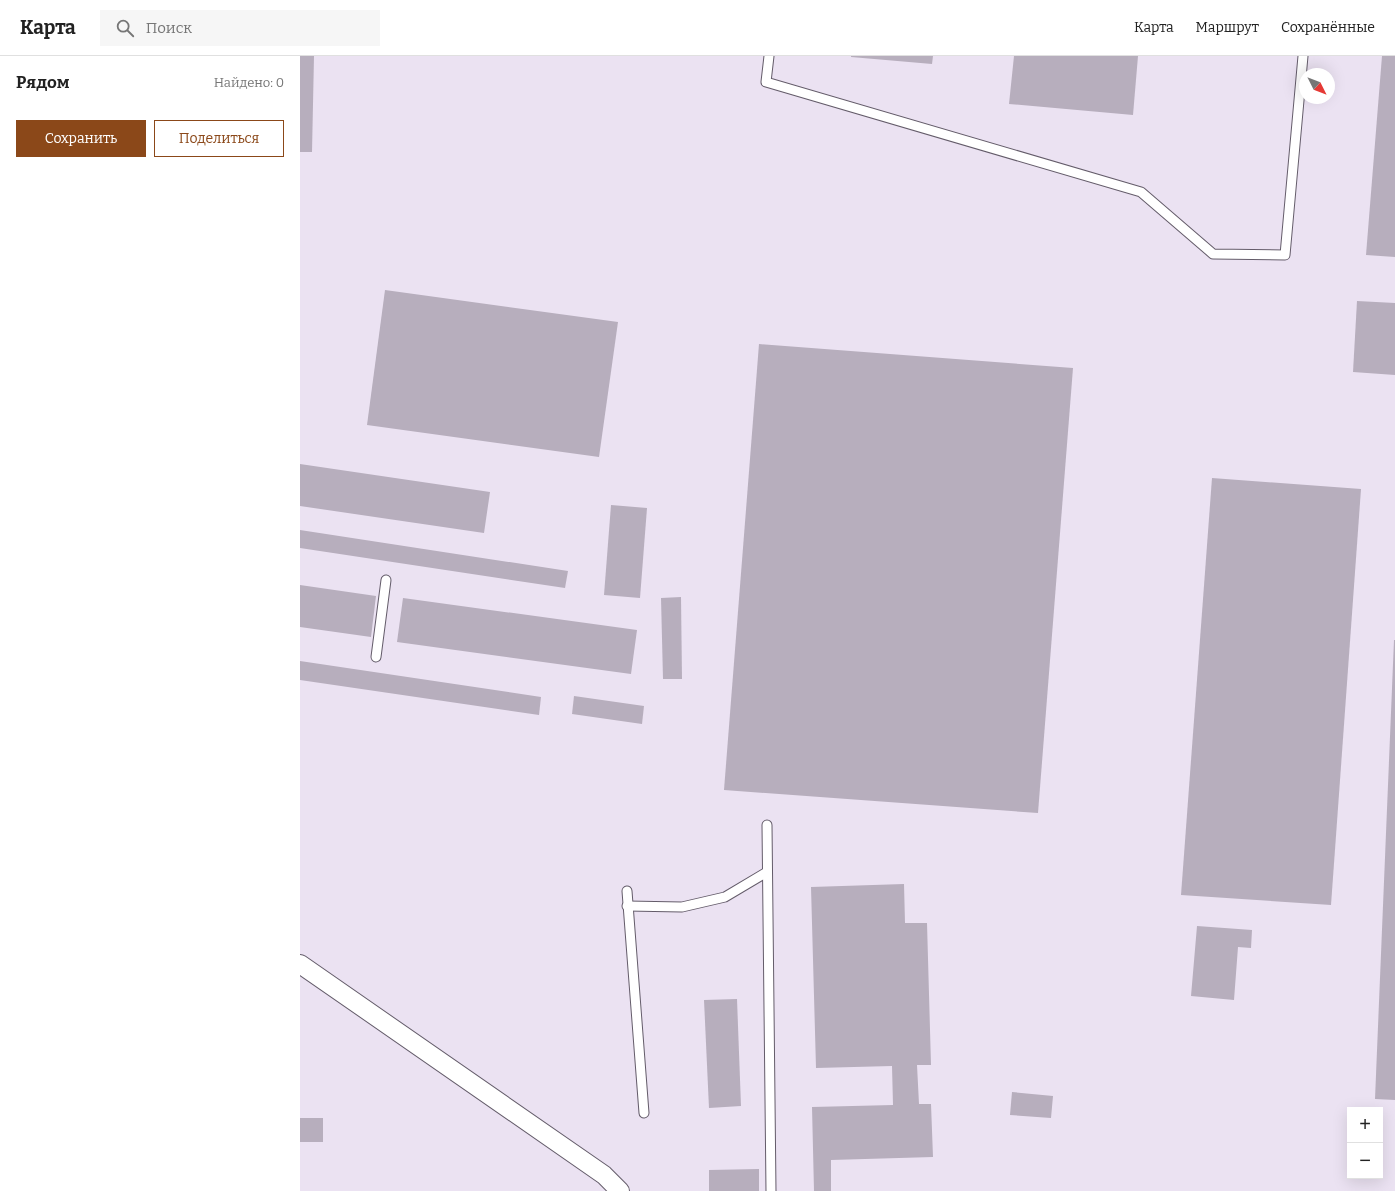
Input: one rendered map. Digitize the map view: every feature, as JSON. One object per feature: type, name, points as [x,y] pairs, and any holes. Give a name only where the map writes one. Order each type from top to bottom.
[{"type":"street","points":[[300,964],[604,1175],[620,1191]]},
{"type":"lane","points":[[769,56],[766,82],[1141,192],[1213,254],[1277,255],[1285,255],[1303,56]]},
{"type":"lane","points":[[376,657],[386,580]]},
{"type":"lane","points":[[767,825],[772,1191]]},
{"type":"lane","points":[[627,906],[682,907],[726,897],[767,872]]},
{"type":"lane","points":[[627,891],[644,1113]]},
{"type":"building","points":[[300,56],[314,56],[312,152],[300,152]]},
{"type":"building","points":[[851,56],[933,56],[932,64]]},
{"type":"building","points":[[1014,56],[1138,56],[1133,115],[1009,104]]},
{"type":"building","points":[[1382,56],[1395,56],[1395,257],[1366,255]]},
{"type":"building","points":[[385,290],[618,322],[599,457],[367,425]]},
{"type":"building","points":[[1357,301],[1395,303],[1395,375],[1353,372]]},
{"type":"building","points":[[759,344],[1073,368],[1038,813],[724,790]]},
{"type":"building","points":[[300,464],[490,492],[484,533],[300,506]]},
{"type":"building","points":[[1212,478],[1361,489],[1331,905],[1181,895]]},
{"type":"building","points":[[611,505],[647,508],[640,598],[604,595]]},
{"type":"building","points":[[300,530],[568,571],[565,588],[300,548]]},
{"type":"building","points":[[300,585],[376,596],[371,637],[300,627]]},
{"type":"building","points":[[681,597],[682,679],[663,679],[661,598]]},
{"type":"building","points":[[403,598],[637,630],[631,674],[397,642]]},
{"type":"building","points":[[1395,640],[1395,1100],[1375,1099]]},
{"type":"building","points":[[300,661],[541,697],[539,715],[300,680]]},
{"type":"building","points":[[574,696],[644,706],[642,724],[572,714]]},
{"type":"building","points":[[904,884],[905,923],[927,923],[931,1065],[917,1065],[919,1104],[931,1104],[933,1157],[831,1160],[831,1191],[814,1191],[812,1107],[893,1105],[892,1066],[816,1068],[811,887]]},
{"type":"building","points":[[1197,926],[1252,930],[1251,948],[1238,947],[1234,1000],[1191,996]]},
{"type":"building","points":[[737,999],[741,1106],[709,1108],[704,1000]]},
{"type":"building","points":[[1012,1092],[1053,1096],[1051,1118],[1010,1115]]},
{"type":"building","points":[[300,1118],[323,1118],[323,1142],[300,1142]]},
{"type":"building","points":[[759,1169],[759,1191],[709,1191],[709,1170]]}]
